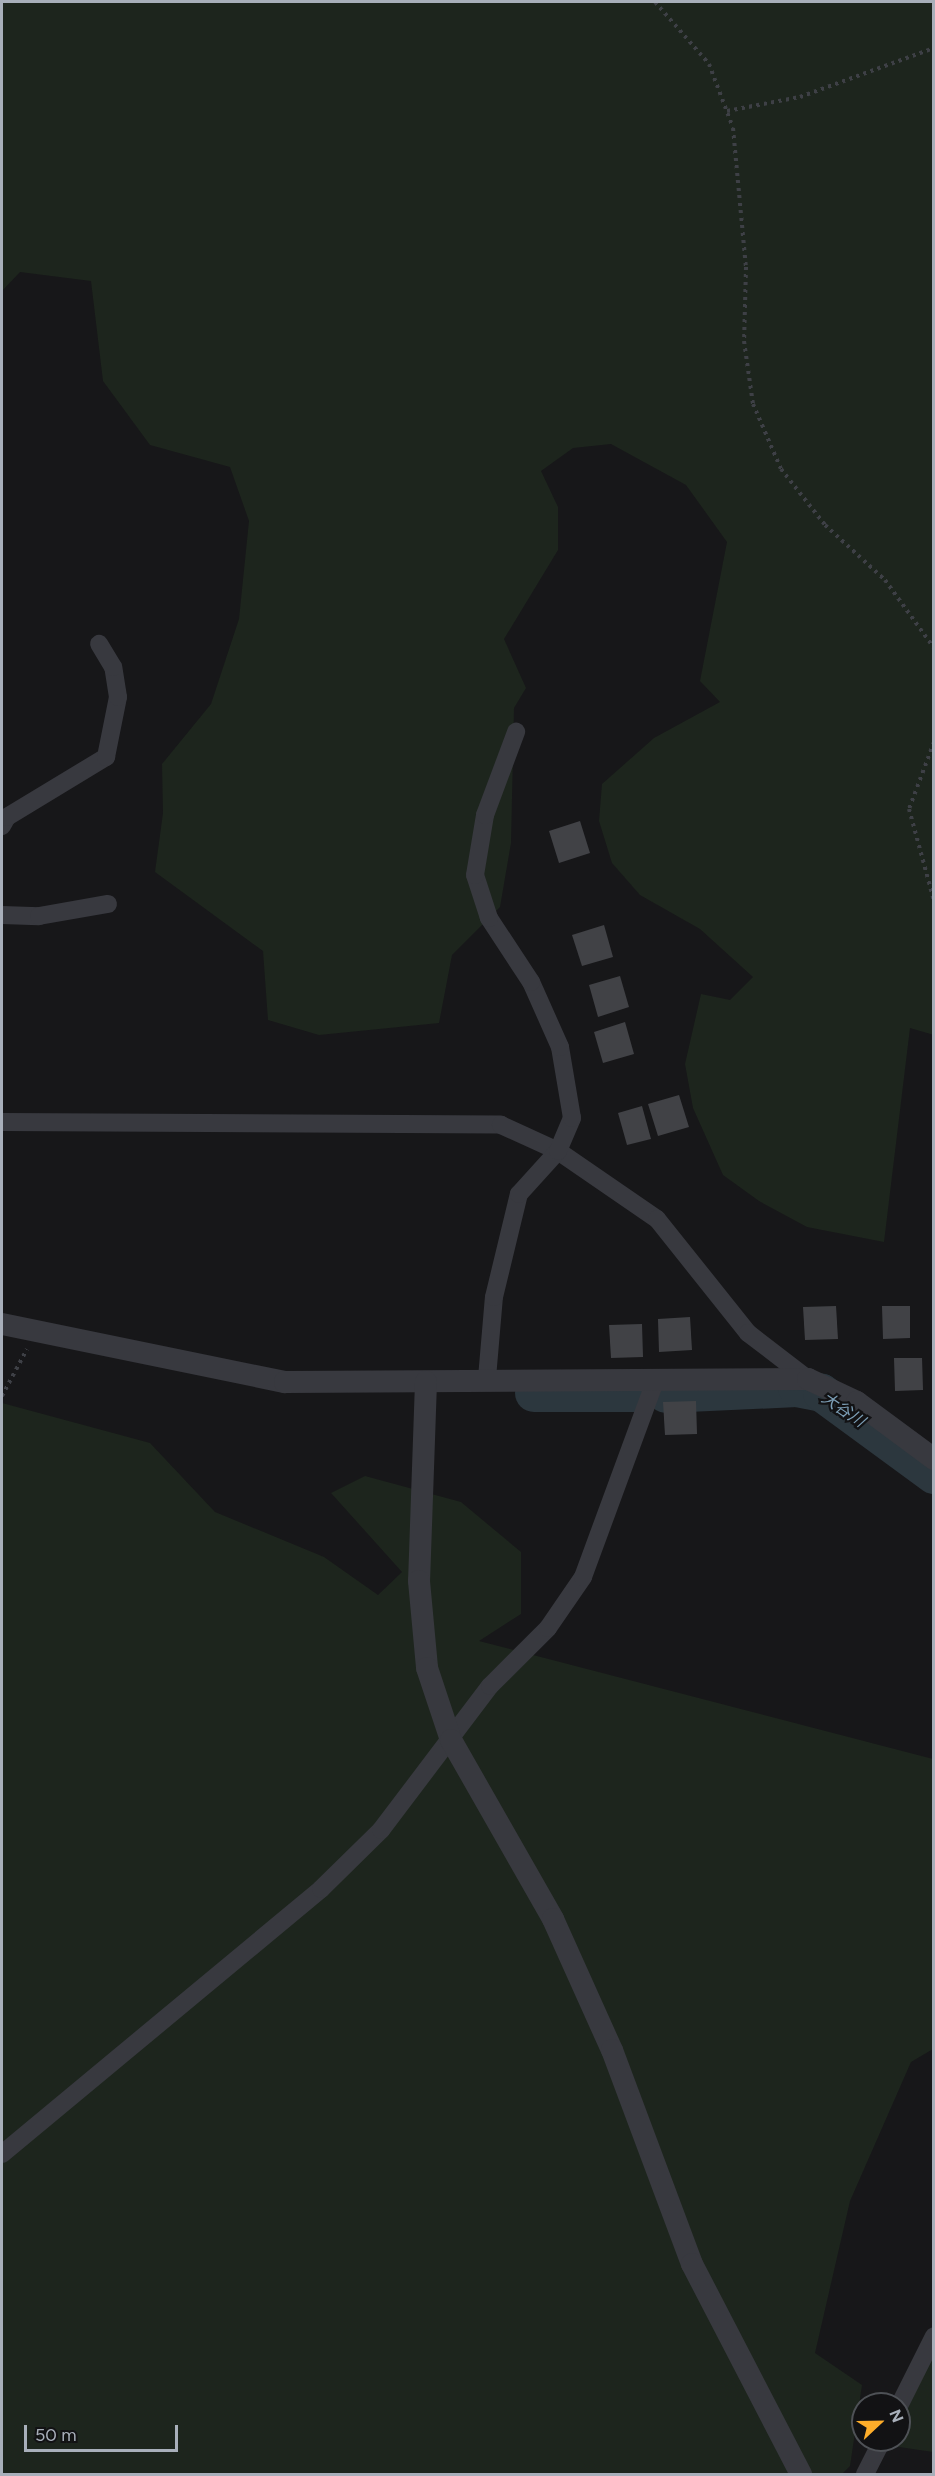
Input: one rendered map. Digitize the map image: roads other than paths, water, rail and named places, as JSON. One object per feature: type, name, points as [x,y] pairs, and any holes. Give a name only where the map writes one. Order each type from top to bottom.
[{"type":"street","points":[[2,826],[7,817],[106,757],[118,696],[113,667],[99,644]]},
{"type":"street","points":[[487,1378],[494,1298],[519,1194],[558,1150],[572,1118],[560,1047],[531,982],[489,918],[475,875],[485,815],[516,732]]},
{"type":"street","points":[[2,915],[39,916],[108,904]]},
{"type":"street","points":[[2,1122],[501,1125],[558,1150],[657,1219],[748,1333],[808,1379],[856,1402],[933,1459]]},
{"type":"street","points":[[2,1324],[285,1383],[426,1382],[487,1378],[655,1381],[808,1379]]},
{"type":"street","points":[[2,2154],[321,1889],[381,1830],[490,1686],[548,1628],[583,1576],[655,1381]]},
{"type":"street","points":[[426,1382],[419,1581],[427,1668],[451,1740],[553,1919],[612,2050],[692,2264],[801,2475]]},
{"type":"street","points":[[906,2392],[933,2336]]},
{"type":"street","points":[[865,2475],[876,2452]]},
{"type":"waterway","name":"大谷川","points":[[666,1394],[797,1388],[822,1393],[934,1475]]},
{"type":"waterway","name":"大谷川","points":[[534,1393],[636,1393]]}]
